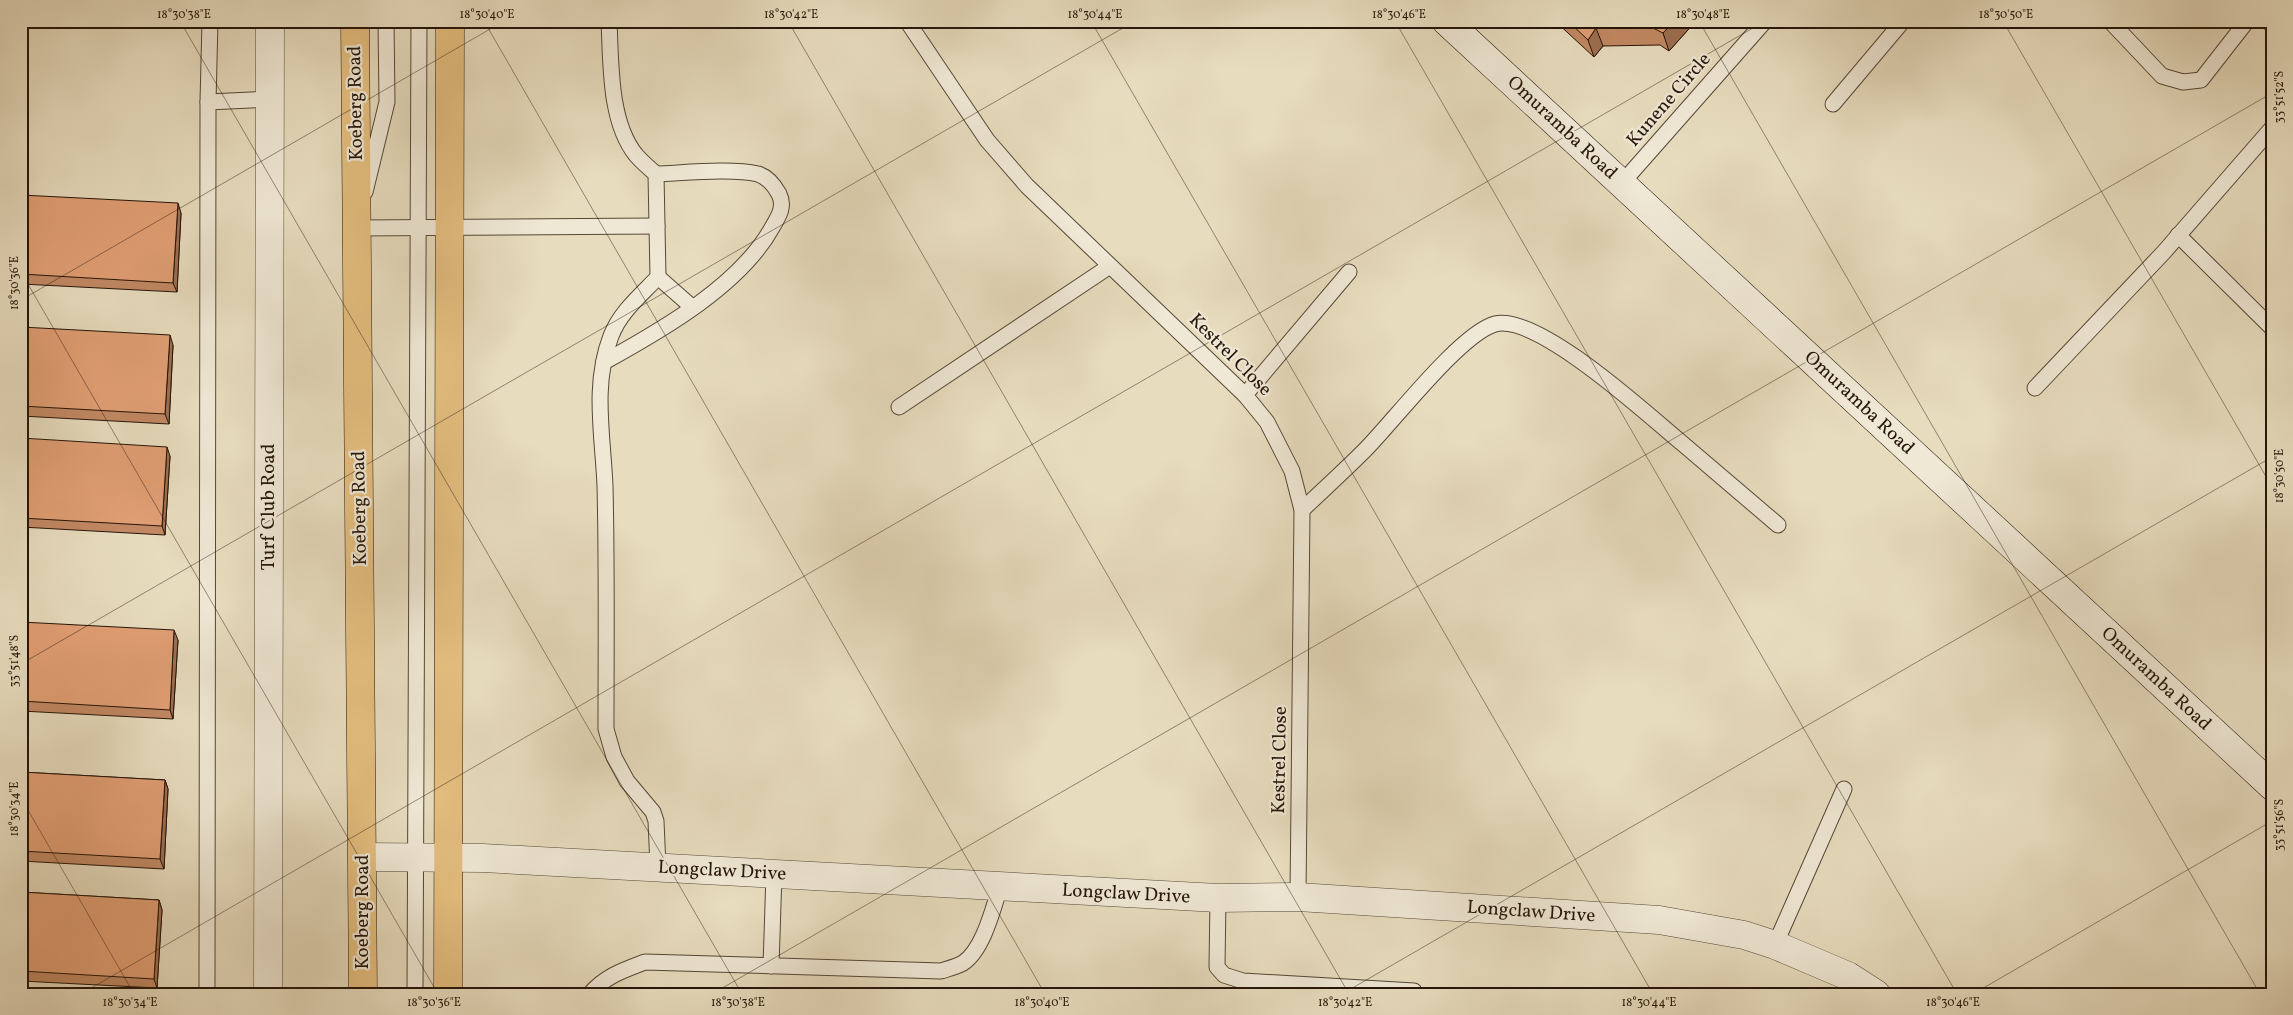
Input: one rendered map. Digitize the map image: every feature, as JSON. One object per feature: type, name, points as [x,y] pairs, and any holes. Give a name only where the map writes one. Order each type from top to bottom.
[{"type":"main road","name":"Koeberg Road","points":[[355,21],[364,994]]},
{"type":"main road","points":[[448,994],[450,21]]},
{"type":"street","name":"Turf Club Road","points":[[268,994],[270,21]]},
{"type":"street","name":"Omuramba Road","points":[[1446,21],[2272,786]]},
{"type":"street","name":"Longclaw Drive","points":[[363,857],[448,857],[1218,898],[1298,898],[1659,920],[1744,936],[1775,946],[1848,976],[1876,994]]},
{"type":"lane","points":[[207,994],[208,102],[210,21]]},
{"type":"lane","points":[[386,21],[387,102],[357,228],[657,226]]},
{"type":"lane","points":[[415,994],[420,21]]},
{"type":"lane","points":[[604,362],[658,332],[741,270],[770,232],[782,211],[781,198],[773,183],[759,174],[722,172],[656,174],[636,155],[625,137],[613,84],[609,21]]},
{"type":"lane","name":"Kestrel Close","points":[[907,21],[987,140],[1027,186],[1245,395],[1267,422],[1292,471],[1302,510],[1298,898]]},
{"type":"lane","name":"Kunene Circle","points":[[1622,183],[1765,21]]},
{"type":"lane","points":[[1833,104],[1903,21]]},
{"type":"lane","points":[[2110,21],[2162,76],[2183,82],[2201,80],[2247,21]]},
{"type":"lane","points":[[2268,21],[2272,25]]},
{"type":"lane","points":[[208,102],[269,99]]},
{"type":"lane","points":[[2035,388],[2178,235],[2272,128]]},
{"type":"lane","points":[[656,174],[658,277],[618,320],[604,362],[598,403],[604,485],[606,729],[614,756],[628,781],[653,812],[656,821],[658,867]]},
{"type":"lane","points":[[2178,235],[2272,328]]},
{"type":"lane","points":[[899,407],[1110,266]]},
{"type":"lane","points":[[1245,395],[1349,272]]},
{"type":"lane","points":[[658,277],[692,307]]},
{"type":"lane","points":[[1302,510],[1365,450],[1458,349],[1481,331],[1495,324],[1506,324],[1526,329],[1558,346],[1597,372],[1778,524]]},
{"type":"lane","points":[[1775,946],[1844,789]]},
{"type":"lane","points":[[771,966],[774,874]]},
{"type":"lane","points":[[590,994],[597,986],[615,974],[645,962],[940,972],[963,963],[974,950],[985,932],[1000,887]]},
{"type":"lane","points":[[1218,898],[1217,967],[1224,975],[1243,981],[1414,991]]},
{"type":"building","points":[[1568,21],[1674,21],[1663,33],[1653,28],[1596,28],[1588,40]]},
{"type":"building","points":[[21,195],[178,203],[173,283],[21,274]]},
{"type":"building","points":[[21,327],[170,335],[165,414],[21,406]]},
{"type":"building","points":[[21,438],[167,447],[162,526],[21,518]]},
{"type":"building","points":[[21,622],[174,630],[170,710],[21,701]]},
{"type":"building","points":[[21,772],[165,780],[160,859],[21,851]]},
{"type":"building","points":[[21,892],[159,900],[154,979],[21,971]]}]
